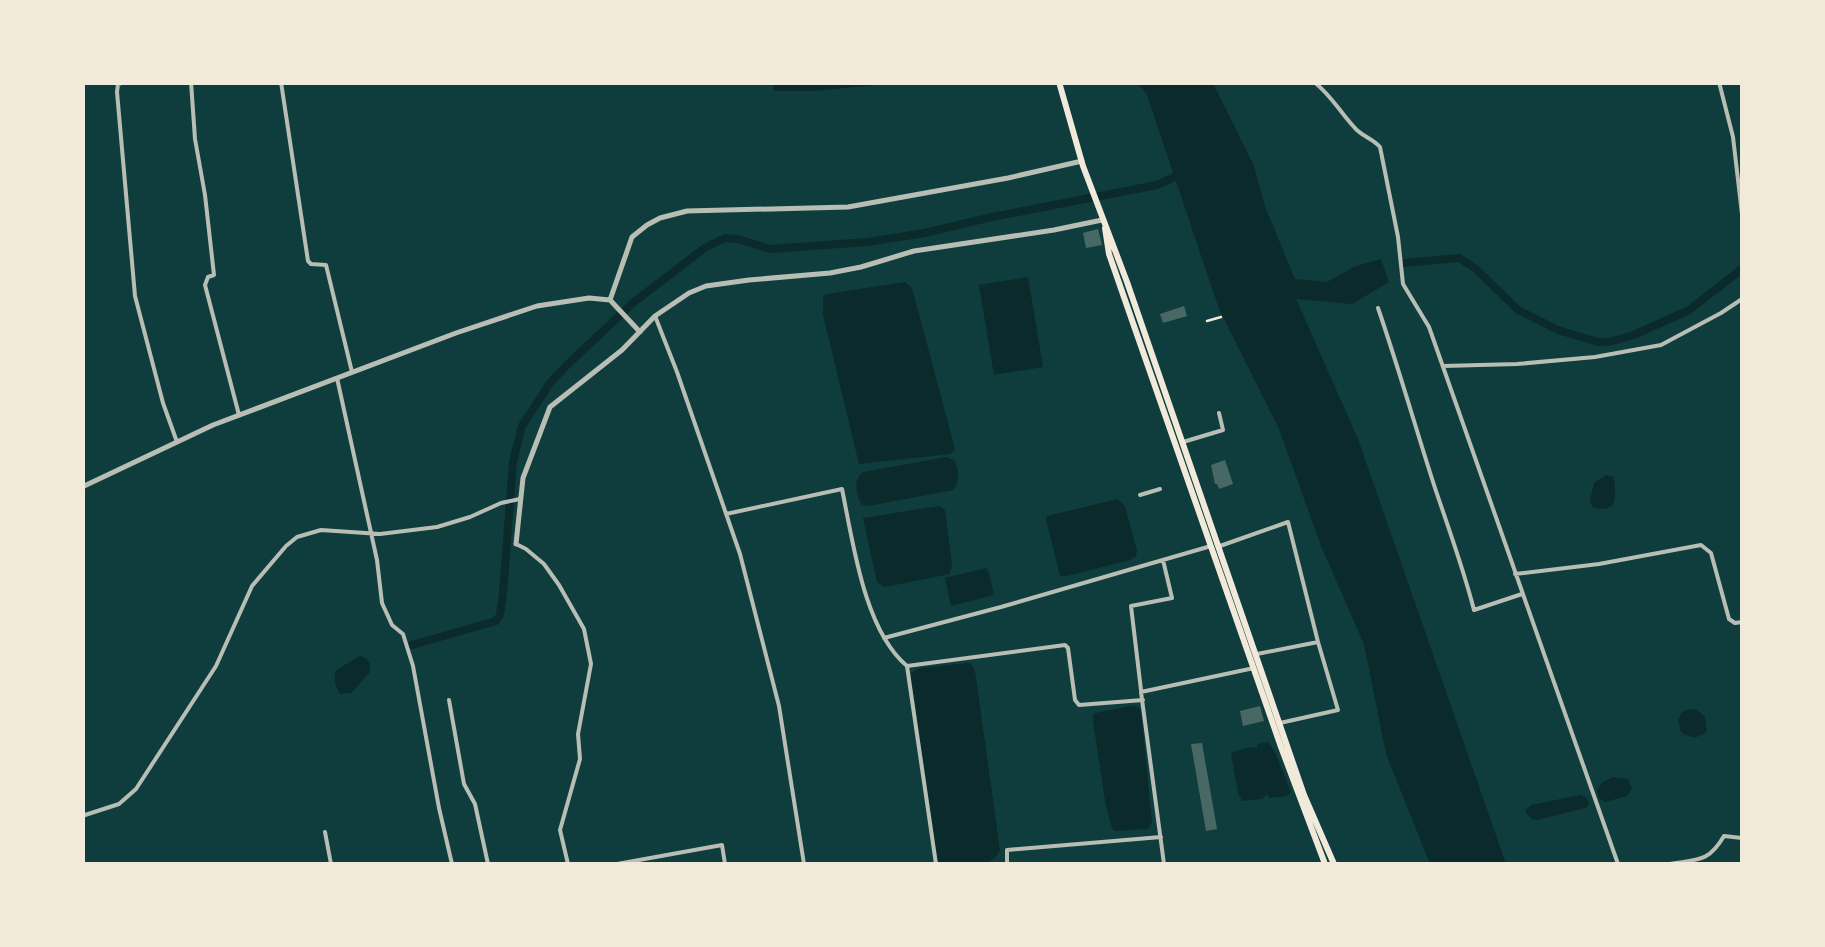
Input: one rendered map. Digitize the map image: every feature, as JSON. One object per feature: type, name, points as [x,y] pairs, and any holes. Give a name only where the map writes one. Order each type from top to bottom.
[{"type":"main road","points":[[1059,82],[1098,208],[1183,442],[1254,668],[1325,864]]},
{"type":"main road","points":[[1104,223],[1109,254],[1257,654],[1317,829],[1334,864]]},
{"type":"street","points":[[125,82],[118,84],[117,92],[134,296],[177,442]]},
{"type":"street","points":[[192,82],[195,138],[214,274],[208,277],[206,285],[239,415]]},
{"type":"street","points":[[281,82],[308,260],[311,264],[326,265],[352,372]]},
{"type":"street","points":[[1314,82],[1327,92],[1357,132],[1380,147],[1398,238],[1402,284],[1430,327],[1618,864]]},
{"type":"street","points":[[1719,82],[1733,137],[1742,214]]},
{"type":"street","points":[[610,300],[632,236],[660,218],[687,212],[848,207],[1083,164]]},
{"type":"street","points":[[568,864],[560,830],[580,759],[578,734],[591,664],[584,629],[558,585],[544,564],[516,544],[528,464],[550,407],[606,364],[655,316],[706,286],[830,273],[914,252],[1104,223]]},
{"type":"street","points":[[82,487],[239,415],[537,306],[589,298],[610,300],[640,332]]},
{"type":"street","points":[[1443,366],[1595,357],[1660,345],[1742,299]]},
{"type":"street","points":[[1378,308],[1474,610],[1522,594]]},
{"type":"street","points":[[655,316],[740,554],[779,706],[804,864]]},
{"type":"street","points":[[337,378],[377,560],[382,603],[392,625],[403,634],[413,666],[452,864]]},
{"type":"street","points":[[1183,442],[1223,430],[1219,413]]},
{"type":"street","points":[[726,514],[842,489],[862,587],[884,638],[907,666],[936,864]]},
{"type":"street","points":[[1140,496],[1160,489]]},
{"type":"street","points":[[82,816],[119,804],[136,788],[216,666],[252,586],[286,546],[306,533],[321,530],[380,534],[437,527],[521,496]]},
{"type":"street","points":[[884,638],[1288,522],[1338,710],[1280,723]]},
{"type":"street","points":[[1515,574],[1701,546],[1711,553],[1730,618],[1735,623],[1742,622]]},
{"type":"street","points":[[1164,560],[1172,598],[1131,606],[1164,864]]},
{"type":"street","points":[[1257,654],[1318,642]]},
{"type":"street","points":[[907,666],[1066,645],[1079,706],[1143,700]]},
{"type":"street","points":[[1142,692],[1254,668]]},
{"type":"street","points":[[449,700],[464,784],[475,804],[488,864]]},
{"type":"street","points":[[325,832],[331,864]]},
{"type":"street","points":[[1670,864],[1705,858],[1724,836],[1742,838]]},
{"type":"street","points":[[1007,864],[1007,850],[1161,837]]},
{"type":"street","points":[[620,864],[722,845],[725,864]]},
{"type":"path","points":[[1207,321],[1221,317]]},
{"type":"water","points":[[774,82],[896,83],[774,91]]},
{"type":"water","points":[[1138,83],[1213,83],[1253,164],[1266,209],[1295,279],[1327,282],[1356,266],[1381,259],[1389,282],[1352,304],[1296,299],[1358,439],[1506,864],[1430,864],[1386,754],[1364,644],[1321,546],[1279,429],[1219,309],[1147,95]]},
{"type":"water","points":[[1028,277],[1043,367],[994,375],[979,285]]},
{"type":"water","points":[[905,282],[912,288],[955,449],[951,454],[859,464],[823,315],[823,297]]},
{"type":"water","points":[[947,457],[955,461],[958,472],[953,490],[862,505],[857,483],[863,472]]},
{"type":"water","points":[[1606,475],[1614,477],[1614,502],[1607,508],[1592,507],[1594,483]]},
{"type":"water","points":[[1118,499],[1125,506],[1136,556],[1060,576],[1047,516]]},
{"type":"water","points":[[939,506],[945,510],[950,574],[885,587],[877,582],[863,518]]},
{"type":"water","points":[[986,568],[994,595],[951,606],[945,578]]},
{"type":"water","points":[[360,656],[370,663],[370,672],[351,693],[340,694],[335,683],[336,670]]},
{"type":"water","points":[[971,663],[1000,850],[996,857],[982,864],[938,864],[911,677],[920,668]]},
{"type":"water","points":[[1130,706],[1141,711],[1152,822],[1148,829],[1115,831],[1106,807],[1093,715]]},
{"type":"water","points":[[1691,709],[1705,717],[1707,731],[1697,737],[1681,732],[1678,720],[1683,711]]},
{"type":"water","points":[[1268,742],[1291,792],[1287,796],[1270,798],[1266,794],[1263,799],[1242,801],[1231,753]]},
{"type":"water","points":[[1613,777],[1628,779],[1632,789],[1627,796],[1605,802],[1597,790]]},
{"type":"water","points":[[1580,795],[1587,798],[1589,805],[1585,808],[1537,820],[1525,811],[1531,805]]},
{"type":"building","points":[[1098,229],[1102,245],[1086,248],[1083,233]]},
{"type":"building","points":[[1184,306],[1187,316],[1163,323],[1160,314]]},
{"type":"building","points":[[1225,460],[1233,484],[1219,489],[1211,465]]},
{"type":"building","points":[[1260,706],[1264,721],[1243,726],[1240,711]]},
{"type":"building","points":[[1202,743],[1217,829],[1206,831],[1191,744]]},
{"type":"waterway","points":[[412,645],[496,621],[503,593],[513,462],[522,426],[567,365],[634,302],[706,247],[725,238],[770,249],[925,233],[1157,185],[1185,172]]},
{"type":"waterway","points":[[1404,263],[1459,258],[1518,310],[1558,330],[1598,342],[1634,335],[1689,310],[1742,269]]}]
